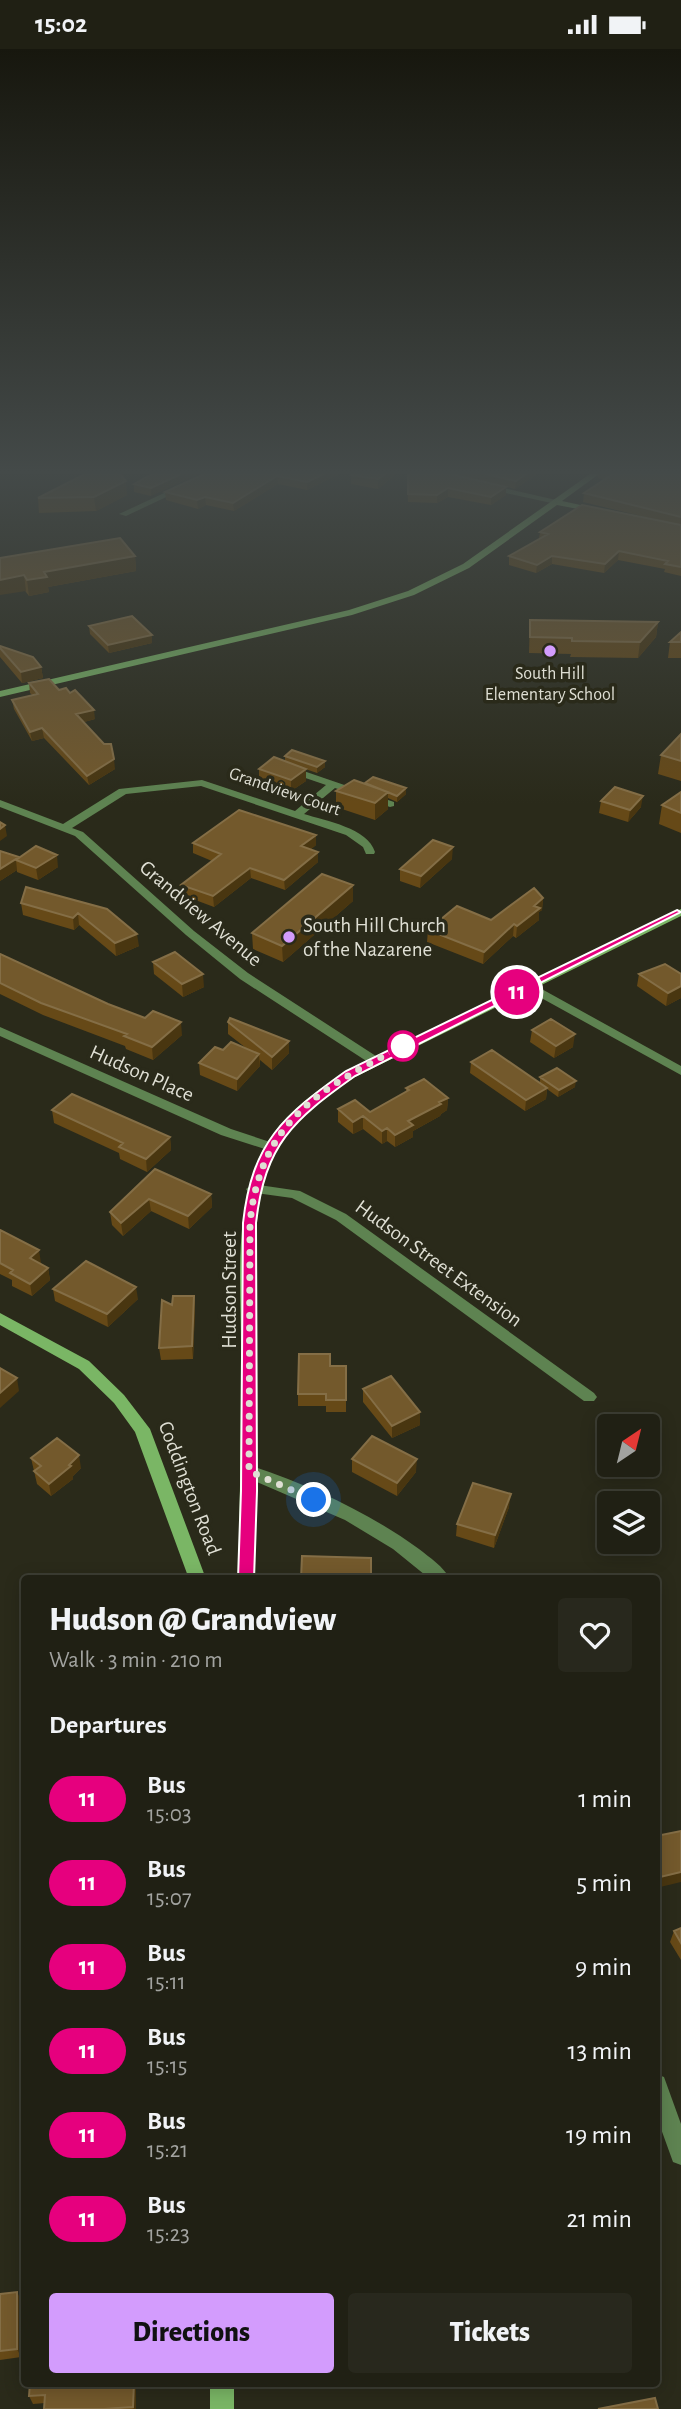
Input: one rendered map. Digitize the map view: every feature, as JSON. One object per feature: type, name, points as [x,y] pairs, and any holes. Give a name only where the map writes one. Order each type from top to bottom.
[{"type":"street","points":[[0,694],[352,612],[411,593],[429,584]]},
{"type":"street","points":[[281,766],[390,804]]},
{"type":"street","name":"Grandview Court","points":[[64,828],[123,791],[202,783],[361,838],[368,845],[370,852]]},
{"type":"street","points":[[298,814],[334,784]]},
{"type":"street","name":"Grandview Avenue","points":[[0,803],[64,828],[88,841],[190,933],[244,976],[374,1061]]},
{"type":"street","name":"Hudson Street","points":[[246,1575],[250,1223],[253,1189],[271,1147],[286,1125],[307,1104],[351,1074],[681,912]]},
{"type":"street","points":[[529,986],[681,1071]]},
{"type":"street","name":"Hudson Place","points":[[0,1031],[226,1132],[271,1147]]},
{"type":"street","name":"Hudson Street Extension","points":[[253,1189],[295,1194],[341,1217],[589,1397]]},
{"type":"street","name":"Coddington Road","points":[[0,1318],[84,1365],[119,1399],[149,1444],[197,1575]]},
{"type":"street","points":[[249,1471],[380,1531],[416,1553],[438,1575]]},
{"type":"street","points":[[660,2096],[681,2154]]},
{"type":"street","points":[[222,2387],[222,2409]]},
{"type":"building","points":[[132,616],[152,635],[108,645],[89,626]]},
{"type":"building","points":[[530,620],[658,622],[640,642],[572,641],[572,638],[530,637]]},
{"type":"building","points":[[681,632],[681,642],[670,642]]},
{"type":"building","points":[[0,646],[33,657],[41,667],[21,672]]},
{"type":"building","points":[[49,679],[59,690],[66,688],[70,693],[75,690],[94,710],[76,714],[104,744],[111,744],[114,759],[87,776],[42,728],[30,732],[12,700],[38,694],[29,683]]},
{"type":"building","points":[[681,734],[681,761],[661,755]]},
{"type":"building","points":[[292,750],[325,761],[317,767],[285,756]]},
{"type":"building","points":[[274,757],[306,769],[291,780],[259,769]]},
{"type":"building","points":[[373,777],[406,788],[397,796],[365,783]]},
{"type":"building","points":[[354,780],[388,792],[375,803],[336,791]]},
{"type":"building","points":[[615,787],[643,796],[630,810],[601,801]]},
{"type":"building","points":[[681,792],[681,813],[662,805]]},
{"type":"building","points":[[239,810],[316,835],[301,846],[318,852],[284,880],[250,868],[213,896],[181,885],[221,854],[193,843]]},
{"type":"building","points":[[433,840],[453,847],[421,876],[400,869]]},
{"type":"building","points":[[36,846],[57,855],[36,868],[16,860]]},
{"type":"building","points":[[0,851],[19,857],[0,869]]},
{"type":"building","points":[[322,874],[353,885],[282,946],[252,933]]},
{"type":"building","points":[[26,887],[107,909],[137,934],[115,943],[78,913],[73,918],[21,903]]},
{"type":"building","points":[[534,888],[543,898],[534,906],[540,908],[517,926],[514,924],[484,952],[428,930],[457,906],[491,920]]},
{"type":"building","points":[[175,952],[203,974],[182,984],[153,962]]},
{"type":"building","points":[[0,954],[108,1004],[145,1018],[153,1011],[181,1022],[152,1047],[124,1036],[127,1034],[41,1003],[0,983]]},
{"type":"building","points":[[665,964],[681,974],[681,986],[668,993],[639,974]]},
{"type":"building","points":[[230,1018],[289,1041],[272,1057],[228,1022]]},
{"type":"building","points":[[551,1019],[575,1034],[556,1046],[532,1030]]},
{"type":"building","points":[[231,1042],[259,1054],[237,1079],[199,1063],[215,1047],[223,1050]]},
{"type":"building","points":[[492,1050],[547,1088],[526,1100],[471,1062]]},
{"type":"building","points":[[557,1068],[576,1081],[559,1090],[540,1077]]},
{"type":"building","points":[[424,1079],[448,1098],[408,1121],[413,1125],[395,1135],[387,1128],[382,1131],[363,1116],[353,1122],[338,1109],[355,1100],[370,1112]]},
{"type":"building","points":[[72,1094],[170,1137],[146,1159],[119,1147],[123,1143],[52,1110]]},
{"type":"building","points":[[155,1169],[211,1194],[188,1216],[149,1199],[121,1223],[110,1212]]},
{"type":"building","points":[[0,1230],[39,1250],[30,1258],[48,1268],[30,1284],[10,1273],[13,1270],[0,1263]]},
{"type":"building","points":[[86,1261],[136,1287],[107,1314],[53,1289]]},
{"type":"building","points":[[173,1296],[194,1296],[192,1346],[159,1348],[162,1300],[172,1305]]},
{"type":"building","points":[[299,1354],[330,1354],[330,1366],[346,1366],[346,1400],[326,1400],[326,1394],[298,1394]]},
{"type":"building","points":[[0,1368],[17,1378],[0,1393]]},
{"type":"building","points":[[391,1376],[420,1412],[392,1426],[363,1389]]},
{"type":"building","points":[[372,1436],[417,1459],[397,1483],[352,1459]]},
{"type":"building","points":[[57,1438],[79,1455],[69,1465],[71,1466],[49,1484],[34,1471],[41,1466],[31,1458]]},
{"type":"building","points":[[473,1483],[511,1494],[495,1535],[457,1524]]},
{"type":"building","points":[[302,1556],[371,1558],[371,1575],[301,1575]]},
{"type":"building","points":[[681,1831],[681,1872],[660,1877],[660,1835]]},
{"type":"building","points":[[681,1928],[681,1943],[674,1931]]},
{"type":"building","points":[[17,2292],[17,2349],[0,2351],[0,2294]]},
{"type":"building","points":[[30,2387],[134,2387],[133,2407],[44,2409],[45,2395],[29,2396]]},
{"type":"building","points":[[655,2398],[658,2409],[598,2409]]},
{"type":"bus line","name":"11","points":[[246,1575],[250,1223],[253,1189],[271,1147],[286,1125],[307,1104],[351,1074],[681,912]]},
{"type":"place","name":"South Hill Elementary School","points":[[550,651]]},
{"type":"place","name":"South Hill Church of the Nazarene","points":[[289,937]]},
{"type":"route","points":[[314,1500],[249,1471],[250,1223],[253,1189],[271,1147],[286,1125],[307,1104],[351,1074],[403,1046]]}]
